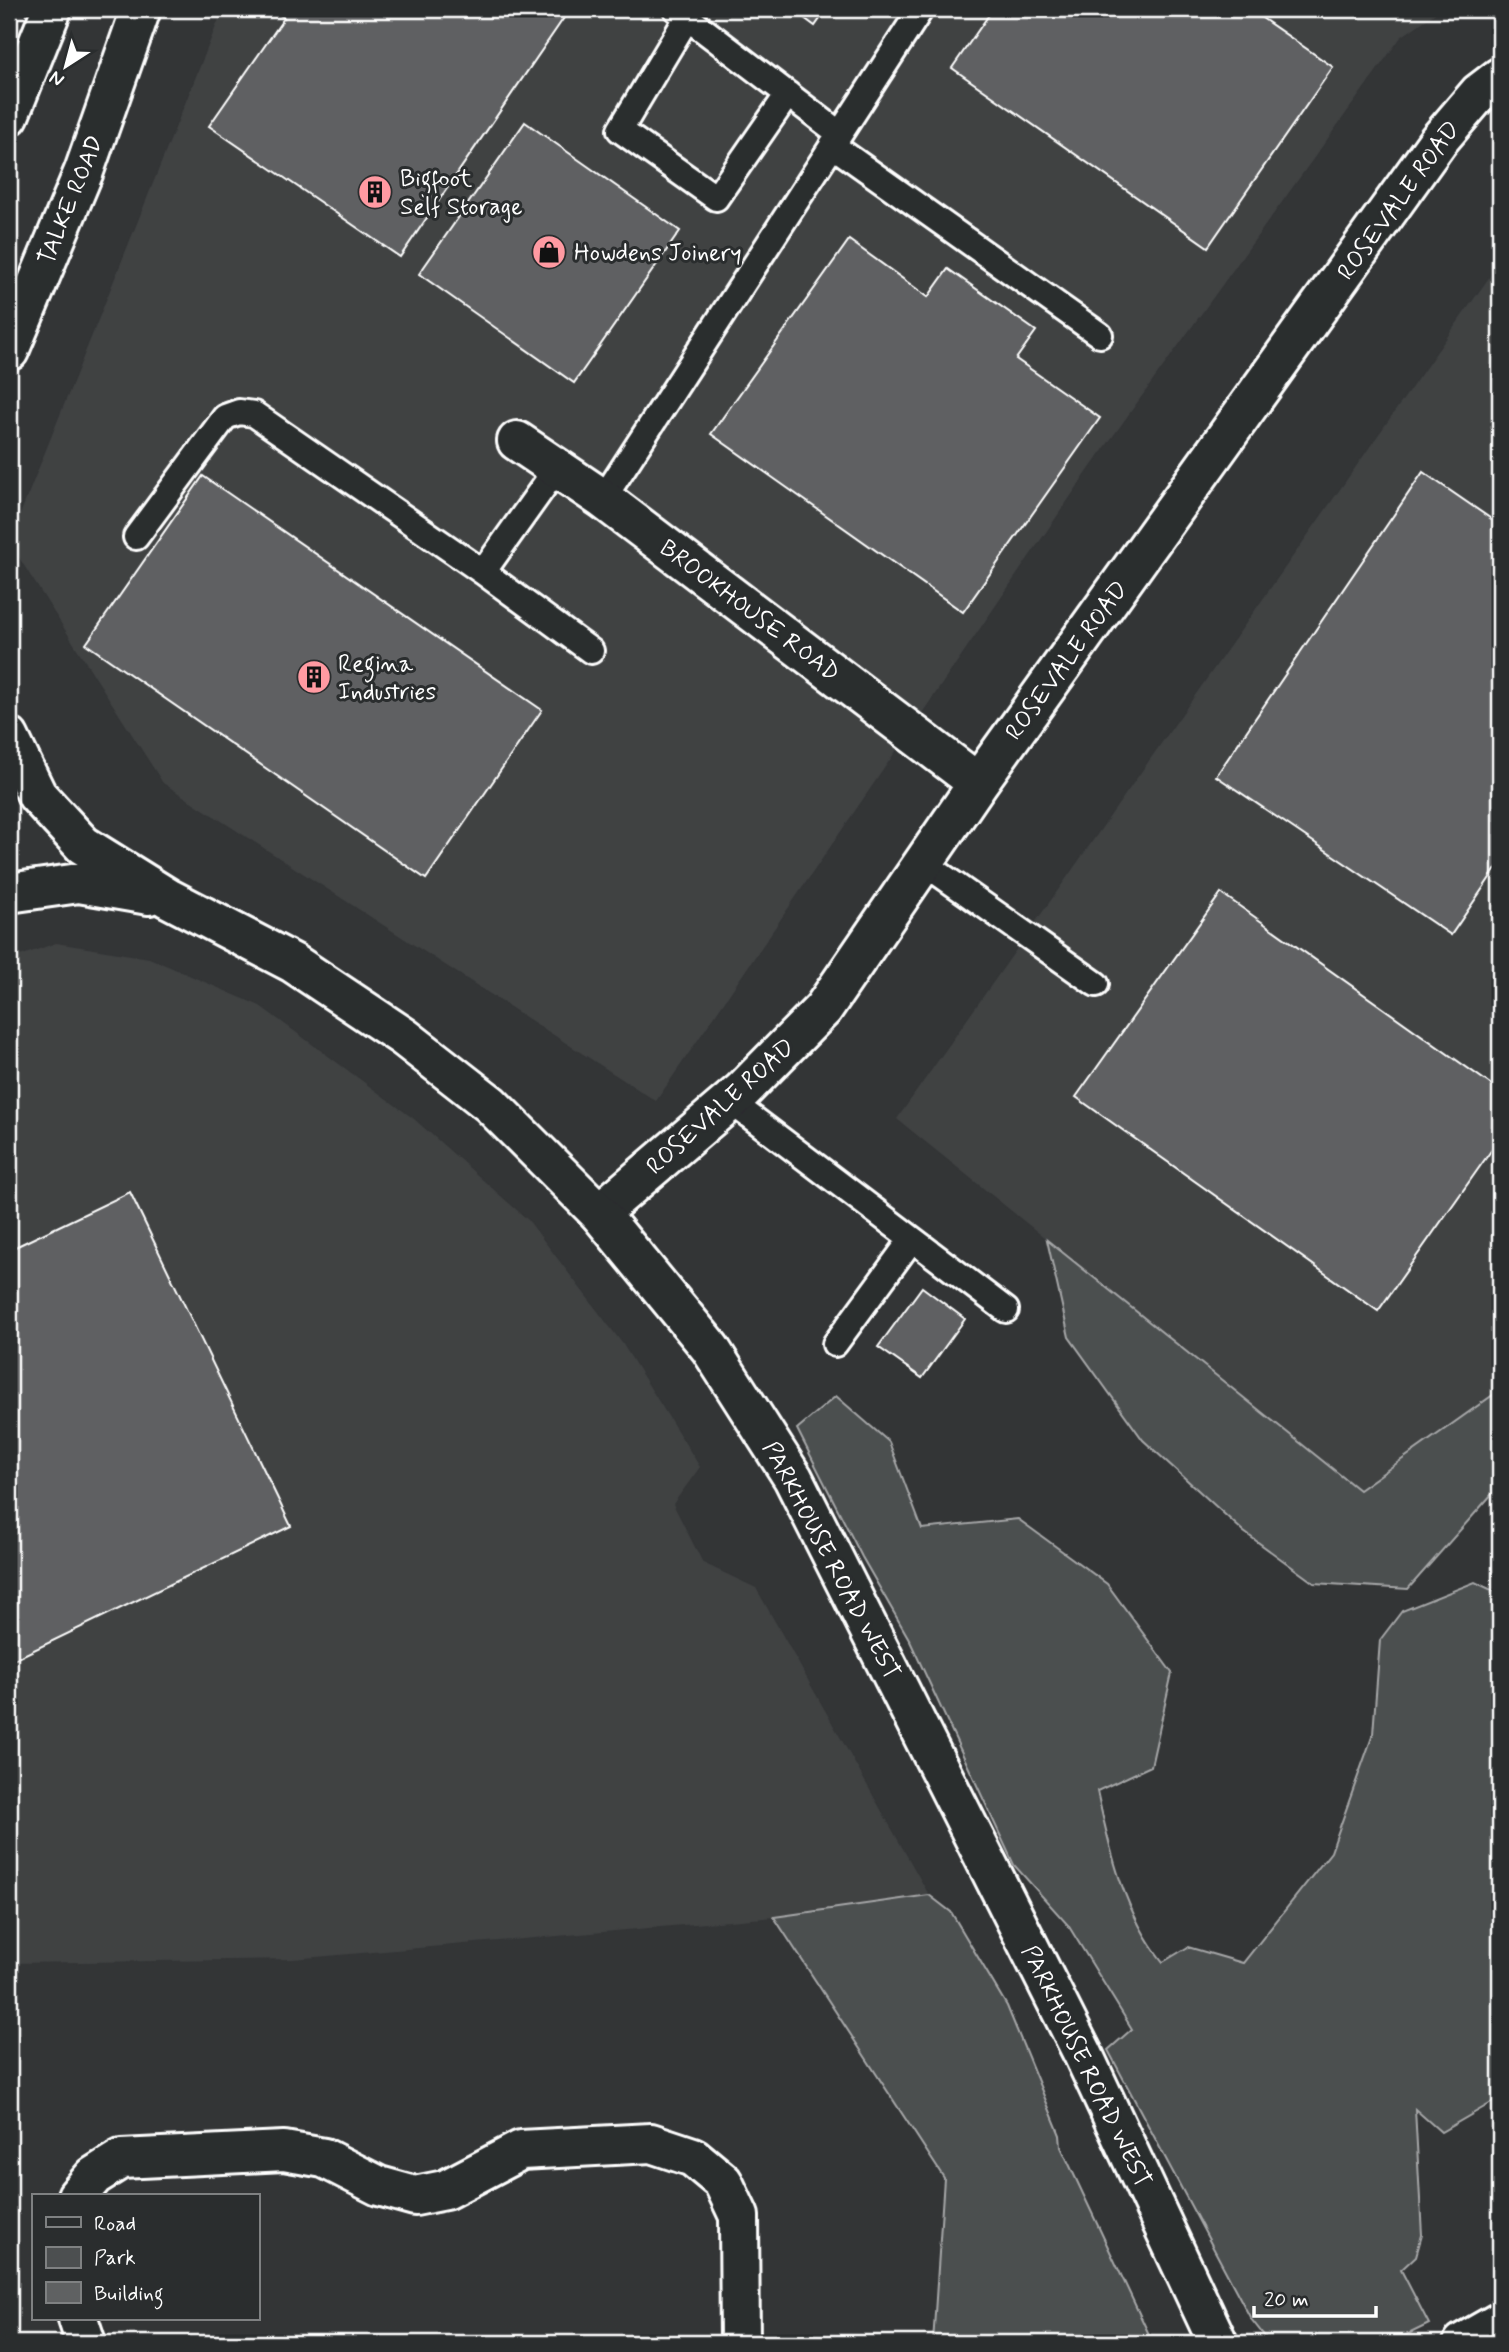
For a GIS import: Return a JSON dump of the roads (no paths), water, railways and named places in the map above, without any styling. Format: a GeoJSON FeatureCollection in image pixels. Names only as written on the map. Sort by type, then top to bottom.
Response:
{"type":"FeatureCollection","features":[{"type":"Feature","properties":{"kind":"main road"},"geometry":{"type":"LineString","coordinates":[[9,116],[52,9]]}},
{"type":"Feature","properties":{"kind":"main road","name":"TALKE ROAD"},"geometry":{"type":"LineString","coordinates":[[9,351],[84,171],[141,9]]}},
{"type":"Feature","properties":{"kind":"main road","name":"ROSEVALE ROAD"},"geometry":{"type":"LineString","coordinates":[[599,1213],[730,1101],[823,1009],[978,783],[1438,141],[1479,93],[1500,77]]}},
{"type":"Feature","properties":{"kind":"main road","name":"BROOKHOUSE ROAD"},"geometry":{"type":"LineString","coordinates":[[517,441],[603,499],[978,783]]}},
{"type":"Feature","properties":{"kind":"main road","name":"PARKHOUSE ROAD WEST"},"geometry":{"type":"LineString","coordinates":[[9,737],[37,795],[83,845],[168,898],[293,963],[404,1037],[490,1104],[599,1213],[710,1348],[793,1478],[1065,2018],[1218,2343]]}},
{"type":"Feature","properties":{"kind":"main road","name":"PARKHOUSE ROAD WEST"},"geometry":{"type":"LineString","coordinates":[[9,892],[79,883],[168,898]]}},
{"type":"Feature","properties":{"kind":"main road"},"geometry":{"type":"LineString","coordinates":[[78,2194],[94,2176],[121,2159],[284,2151],[324,2158],[379,2186],[415,2196],[445,2190],[521,2150],[652,2143],[693,2157],[723,2182],[739,2216],[740,2343]]}},
{"type":"Feature","properties":{"kind":"main road"},"geometry":{"type":"LineString","coordinates":[[78,2320],[86,2343]]}},
{"type":"Feature","properties":{"kind":"main road"},"geometry":{"type":"LineString","coordinates":[[1463,2343],[1500,2322]]}},
{"type":"Feature","properties":{"kind":"lane"},"geometry":{"type":"LineString","coordinates":[[603,499],[921,9]]}},
{"type":"Feature","properties":{"kind":"lane"},"geometry":{"type":"LineString","coordinates":[[788,94],[716,198],[621,130],[681,13],[788,94],[836,139],[1100,335]]}},
{"type":"Feature","properties":{"kind":"lane"},"geometry":{"type":"LineString","coordinates":[[136,537],[225,417],[239,412],[254,414],[483,572],[591,651]]}},
{"type":"Feature","properties":{"kind":"lane"},"geometry":{"type":"LineString","coordinates":[[483,572],[557,468]]}},
{"type":"Feature","properties":{"kind":"lane"},"geometry":{"type":"LineString","coordinates":[[924,863],[1096,984]]}},
{"type":"Feature","properties":{"kind":"lane"},"geometry":{"type":"LineString","coordinates":[[730,1101],[1006,1310]]}},
{"type":"Feature","properties":{"kind":"lane"},"geometry":{"type":"LineString","coordinates":[[835,1344],[912,1239]]}},
{"type":"Feature","properties":{"kind":"place","name":"Bigfoot Self Storage"},"geometry":{"type":"Point","coordinates":[375,192]}},
{"type":"Feature","properties":{"kind":"place","name":"Howdens Joinery"},"geometry":{"type":"Point","coordinates":[549,252]}},
{"type":"Feature","properties":{"kind":"place","name":"Regina Industries"},"geometry":{"type":"Point","coordinates":[314,677]}}]}
